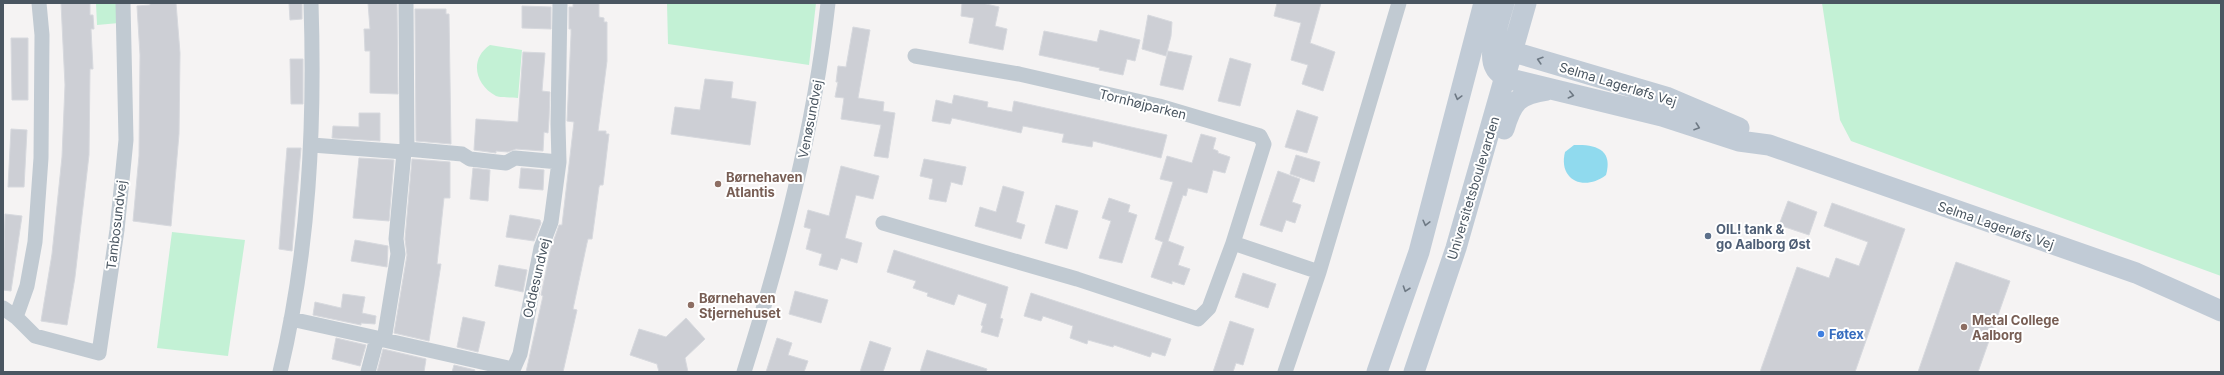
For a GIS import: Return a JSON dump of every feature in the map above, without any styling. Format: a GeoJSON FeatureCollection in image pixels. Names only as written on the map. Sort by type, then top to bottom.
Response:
{"type":"FeatureCollection","features":[{"type":"Feature","properties":{"kind":"main road"},"geometry":{"type":"LineString","coordinates":[[1377,372],[1419,252],[1484,3]]}},
{"type":"Feature","properties":{"kind":"main road"},"geometry":{"type":"LineString","coordinates":[[1504,3],[1494,46],[1493,62],[1495,68],[1506,78]]}},
{"type":"Feature","properties":{"kind":"main road","name":"Universitetsboulevarden"},"geometry":{"type":"LineString","coordinates":[[1414,372],[1456,248],[1514,52],[1526,3]]}},
{"type":"Feature","properties":{"kind":"main road"},"geometry":{"type":"LineString","coordinates":[[1467,64],[1473,55],[1481,50],[1494,46]]}},
{"type":"Feature","properties":{"kind":"main road","name":"Selma Lagerløfs Vej"},"geometry":{"type":"LineString","coordinates":[[1494,46],[1666,97],[1746,130],[1769,145]]}},
{"type":"Feature","properties":{"kind":"main road","name":"Selma Lagerløfs Vej"},"geometry":{"type":"LineString","coordinates":[[1506,78],[1549,90],[1662,116],[1739,141],[1769,145],[2131,271],[2221,311]]}},
{"type":"Feature","properties":{"kind":"main road"},"geometry":{"type":"LineString","coordinates":[[1428,372],[1478,219],[1509,112],[1520,97],[1527,94],[1549,90]]}},
{"type":"Feature","properties":{"kind":"street"},"geometry":{"type":"LineString","coordinates":[[16,317],[28,286],[35,242],[42,158],[42,35],[39,3]]}},
{"type":"Feature","properties":{"kind":"street","name":"Tambosundvej"},"geometry":{"type":"LineString","coordinates":[[3,308],[16,317],[35,336],[99,353],[117,230],[126,140],[123,3]]}},
{"type":"Feature","properties":{"kind":"street"},"geometry":{"type":"LineString","coordinates":[[280,372],[291,319],[302,251],[312,145],[311,3]]}},
{"type":"Feature","properties":{"kind":"street"},"geometry":{"type":"LineString","coordinates":[[368,372],[380,339],[398,254],[396,239],[405,151],[406,3]]}},
{"type":"Feature","properties":{"kind":"street","name":"Oddesundvej"},"geometry":{"type":"LineString","coordinates":[[291,319],[512,370],[520,354],[541,248],[551,222],[559,162],[558,124],[560,3]]}},
{"type":"Feature","properties":{"kind":"street","name":"Venøsundvej"},"geometry":{"type":"LineString","coordinates":[[744,372],[789,222],[821,63],[828,3]]}},
{"type":"Feature","properties":{"kind":"street"},"geometry":{"type":"LineString","coordinates":[[1285,372],[1320,272],[1399,3]]}},
{"type":"Feature","properties":{"kind":"street","name":"Tornhøjparken"},"geometry":{"type":"LineString","coordinates":[[883,224],[1077,279],[1198,319],[1209,308],[1264,144],[1260,136],[1159,106],[1019,74],[915,56]]}},
{"type":"Feature","properties":{"kind":"street"},"geometry":{"type":"LineString","coordinates":[[312,145],[462,154],[470,159],[506,163],[515,158],[559,162]]}},
{"type":"Feature","properties":{"kind":"street"},"geometry":{"type":"LineString","coordinates":[[1232,242],[1320,272]]}},
{"type":"Feature","properties":{"kind":"green space"},"geometry":{"type":"Polygon","coordinates":[[[96,3],[118,3],[119,23],[97,25],[96,3]]]}},
{"type":"Feature","properties":{"kind":"green space"},"geometry":{"type":"Polygon","coordinates":[[[667,3],[816,3],[809,65],[668,44],[667,3]]]}},
{"type":"Feature","properties":{"kind":"green space"},"geometry":{"type":"Polygon","coordinates":[[[1822,3],[2221,3],[2221,276],[1851,141],[1840,120],[1822,3]]]}},
{"type":"Feature","properties":{"kind":"green space"},"geometry":{"type":"Polygon","coordinates":[[[490,45],[522,50],[518,98],[496,96],[483,85],[479,79],[477,64],[479,57],[490,45]]]}},
{"type":"Feature","properties":{"kind":"green space"},"geometry":{"type":"Polygon","coordinates":[[[172,232],[245,240],[228,356],[157,348],[172,232]]]}},
{"type":"Feature","properties":{"kind":"water"},"geometry":{"type":"Polygon","coordinates":[[[1574,145],[1596,147],[1601,150],[1605,154],[1607,160],[1608,166],[1606,175],[1589,183],[1582,183],[1569,176],[1565,170],[1565,152],[1574,145]]]}},
{"type":"Feature","properties":{"kind":"building"},"geometry":{"type":"Polygon","coordinates":[[[61,3],[90,3],[90,15],[93,15],[94,29],[91,29],[93,69],[90,69],[89,155],[75,277],[67,325],[41,321],[52,254],[62,157],[65,85],[61,3]]]}},
{"type":"Feature","properties":{"kind":"building"},"geometry":{"type":"Polygon","coordinates":[[[150,3],[176,3],[180,53],[179,134],[171,226],[133,221],[139,156],[140,55],[137,6],[150,5],[150,3]]]}},
{"type":"Feature","properties":{"kind":"building"},"geometry":{"type":"Polygon","coordinates":[[[289,3],[302,3],[302,19],[290,20],[289,3]]]}},
{"type":"Feature","properties":{"kind":"building"},"geometry":{"type":"Polygon","coordinates":[[[368,3],[397,3],[398,94],[370,93],[370,51],[365,51],[364,29],[370,29],[368,3]]]}},
{"type":"Feature","properties":{"kind":"building"},"geometry":{"type":"Polygon","coordinates":[[[573,3],[599,3],[599,17],[604,18],[604,22],[607,22],[607,61],[598,131],[606,131],[606,134],[609,134],[603,185],[600,185],[599,187],[592,239],[588,239],[587,243],[573,309],[577,310],[563,372],[526,372],[543,296],[541,295],[550,251],[559,225],[562,225],[574,122],[567,121],[571,35],[571,29],[569,29],[569,7],[573,7],[573,3]]]}},
{"type":"Feature","properties":{"kind":"building"},"geometry":{"type":"Polygon","coordinates":[[[962,3],[982,3],[999,7],[995,26],[1007,29],[1003,50],[969,43],[974,18],[961,16],[962,3]]]}},
{"type":"Feature","properties":{"kind":"building"},"geometry":{"type":"Polygon","coordinates":[[[1277,3],[1321,3],[1310,43],[1335,52],[1323,91],[1302,84],[1308,65],[1291,60],[1301,23],[1274,16],[1277,3]]]}},
{"type":"Feature","properties":{"kind":"building"},"geometry":{"type":"Polygon","coordinates":[[[522,6],[551,7],[551,29],[522,28],[522,6]]]}},
{"type":"Feature","properties":{"kind":"building"},"geometry":{"type":"Polygon","coordinates":[[[415,9],[446,9],[446,14],[449,14],[451,144],[416,141],[415,9]]]}},
{"type":"Feature","properties":{"kind":"building"},"geometry":{"type":"Polygon","coordinates":[[[1148,15],[1172,22],[1171,36],[1166,56],[1142,49],[1148,15]]]}},
{"type":"Feature","properties":{"kind":"building"},"geometry":{"type":"Polygon","coordinates":[[[853,27],[870,30],[858,98],[884,102],[883,111],[895,113],[888,158],[874,156],[881,125],[841,119],[844,98],[835,97],[838,82],[836,82],[838,66],[846,67],[853,27]]]}},
{"type":"Feature","properties":{"kind":"building"},"geometry":{"type":"Polygon","coordinates":[[[1100,30],[1140,40],[1135,61],[1127,59],[1123,75],[1099,70],[1100,68],[1039,55],[1044,31],[1097,42],[1100,30]]]}},
{"type":"Feature","properties":{"kind":"building"},"geometry":{"type":"Polygon","coordinates":[[[11,38],[28,38],[28,100],[12,100],[11,38]]]}},
{"type":"Feature","properties":{"kind":"building"},"geometry":{"type":"Polygon","coordinates":[[[1168,51],[1192,56],[1183,90],[1160,85],[1168,51]]]}},
{"type":"Feature","properties":{"kind":"building"},"geometry":{"type":"Polygon","coordinates":[[[523,52],[545,53],[542,91],[550,92],[548,133],[544,132],[543,151],[516,149],[508,152],[496,151],[496,153],[474,150],[476,119],[518,122],[523,52]]]}},
{"type":"Feature","properties":{"kind":"building"},"geometry":{"type":"Polygon","coordinates":[[[1230,58],[1251,64],[1240,106],[1218,101],[1230,58]]]}},
{"type":"Feature","properties":{"kind":"building"},"geometry":{"type":"Polygon","coordinates":[[[290,59],[303,59],[303,104],[291,104],[290,59]]]}},
{"type":"Feature","properties":{"kind":"building"},"geometry":{"type":"Polygon","coordinates":[[[705,79],[733,82],[731,98],[756,102],[750,145],[671,134],[675,107],[700,110],[705,79]]]}},
{"type":"Feature","properties":{"kind":"building"},"geometry":{"type":"Polygon","coordinates":[[[954,95],[988,102],[987,107],[1012,112],[1014,101],[1167,135],[1161,158],[1093,141],[1092,147],[1062,142],[1064,134],[1023,126],[1021,133],[952,118],[950,124],[932,121],[936,100],[952,104],[954,95]]]}},
{"type":"Feature","properties":{"kind":"building"},"geometry":{"type":"Polygon","coordinates":[[[1297,110],[1318,117],[1307,153],[1285,147],[1297,110]]]}},
{"type":"Feature","properties":{"kind":"building"},"geometry":{"type":"Polygon","coordinates":[[[359,113],[380,113],[380,141],[332,138],[333,126],[359,127],[359,113]]]}},
{"type":"Feature","properties":{"kind":"building"},"geometry":{"type":"Polygon","coordinates":[[[11,129],[27,130],[24,187],[8,187],[11,129]]]}},
{"type":"Feature","properties":{"kind":"building"},"geometry":{"type":"Polygon","coordinates":[[[1201,134],[1216,138],[1213,149],[1218,151],[1218,153],[1230,157],[1225,173],[1213,170],[1207,193],[1188,188],[1186,196],[1183,195],[1168,241],[1184,247],[1178,265],[1190,269],[1184,285],[1172,281],[1172,284],[1151,277],[1163,242],[1155,239],[1173,182],[1160,179],[1167,156],[1192,163],[1201,134]]]}},
{"type":"Feature","properties":{"kind":"building"},"geometry":{"type":"Polygon","coordinates":[[[287,148],[301,148],[292,251],[279,249],[287,148]]]}},
{"type":"Feature","properties":{"kind":"building"},"geometry":{"type":"Polygon","coordinates":[[[1296,155],[1320,162],[1314,182],[1290,174],[1296,155]]]}},
{"type":"Feature","properties":{"kind":"building"},"geometry":{"type":"Polygon","coordinates":[[[359,158],[394,160],[389,221],[353,218],[359,158]]]}},
{"type":"Feature","properties":{"kind":"building"},"geometry":{"type":"Polygon","coordinates":[[[412,159],[450,162],[450,198],[444,198],[437,264],[441,264],[429,341],[394,333],[407,255],[405,239],[412,159]]]}},
{"type":"Feature","properties":{"kind":"building"},"geometry":{"type":"Polygon","coordinates":[[[924,159],[966,167],[962,185],[951,182],[946,202],[929,199],[933,179],[920,176],[924,159]]]}},
{"type":"Feature","properties":{"kind":"building"},"geometry":{"type":"Polygon","coordinates":[[[841,166],[879,176],[873,199],[856,195],[845,238],[862,243],[857,263],[841,258],[837,270],[819,265],[822,254],[806,249],[811,229],[804,227],[808,210],[829,216],[841,166]]]}},
{"type":"Feature","properties":{"kind":"building"},"geometry":{"type":"Polygon","coordinates":[[[473,168],[490,170],[488,201],[470,199],[473,168]]]}},
{"type":"Feature","properties":{"kind":"building"},"geometry":{"type":"Polygon","coordinates":[[[521,168],[544,170],[543,190],[519,188],[521,168]]]}},
{"type":"Feature","properties":{"kind":"building"},"geometry":{"type":"Polygon","coordinates":[[[1278,171],[1300,179],[1292,202],[1301,205],[1295,223],[1286,220],[1282,232],[1260,225],[1278,171]]]}},
{"type":"Feature","properties":{"kind":"building"},"geometry":{"type":"Polygon","coordinates":[[[1003,186],[1024,192],[1016,222],[1025,225],[1021,239],[975,226],[980,207],[996,212],[1003,186]]]}},
{"type":"Feature","properties":{"kind":"building"},"geometry":{"type":"Polygon","coordinates":[[[1109,198],[1130,205],[1128,212],[1137,215],[1122,263],[1099,258],[1111,221],[1102,218],[1109,198]]]}},
{"type":"Feature","properties":{"kind":"building"},"geometry":{"type":"Polygon","coordinates":[[[1788,201],[1817,212],[1809,235],[1779,225],[1788,201]]]}},
{"type":"Feature","properties":{"kind":"building","name":"Føtex"},"geometry":{"type":"Polygon","coordinates":[[[1832,203],[1905,229],[1855,372],[1760,372],[1797,267],[1829,278],[1836,258],[1859,266],[1868,242],[1824,226],[1832,203]]]}},
{"type":"Feature","properties":{"kind":"building"},"geometry":{"type":"Polygon","coordinates":[[[1056,205],[1078,211],[1067,249],[1045,243],[1056,205]]]}},
{"type":"Feature","properties":{"kind":"building"},"geometry":{"type":"Polygon","coordinates":[[[5,214],[22,216],[11,291],[3,290],[5,214]]]}},
{"type":"Feature","properties":{"kind":"building"},"geometry":{"type":"Polygon","coordinates":[[[510,215],[540,220],[541,223],[534,241],[506,237],[510,215]]]}},
{"type":"Feature","properties":{"kind":"building"},"geometry":{"type":"Polygon","coordinates":[[[355,240],[388,246],[387,267],[351,261],[355,240]]]}},
{"type":"Feature","properties":{"kind":"building"},"geometry":{"type":"Polygon","coordinates":[[[894,250],[1008,287],[1000,318],[1003,319],[998,337],[981,332],[983,326],[981,325],[987,304],[958,294],[954,305],[927,296],[928,293],[913,288],[916,281],[887,272],[894,250]]]}},
{"type":"Feature","properties":{"kind":"building","name":"Metal College Aalborg"},"geometry":{"type":"Polygon","coordinates":[[[1956,262],[2010,281],[1978,372],[1918,372],[1956,262]]]}},
{"type":"Feature","properties":{"kind":"building"},"geometry":{"type":"Polygon","coordinates":[[[499,265],[527,270],[523,292],[495,286],[499,265]]]}},
{"type":"Feature","properties":{"kind":"building"},"geometry":{"type":"Polygon","coordinates":[[[1243,273],[1276,284],[1268,308],[1235,297],[1243,273]]]}},
{"type":"Feature","properties":{"kind":"building"},"geometry":{"type":"Polygon","coordinates":[[[795,291],[828,300],[821,323],[789,314],[795,291]]]}},
{"type":"Feature","properties":{"kind":"building"},"geometry":{"type":"Polygon","coordinates":[[[1031,293],[1171,339],[1165,356],[1152,352],[1150,357],[1114,345],[1113,347],[1088,340],[1087,344],[1070,338],[1073,326],[1043,316],[1041,321],[1024,316],[1031,293]]]}},
{"type":"Feature","properties":{"kind":"building"},"geometry":{"type":"Polygon","coordinates":[[[343,294],[365,297],[362,313],[376,316],[375,324],[361,323],[361,325],[313,315],[315,302],[341,308],[343,294]]]}},
{"type":"Feature","properties":{"kind":"building"},"geometry":{"type":"Polygon","coordinates":[[[463,317],[485,322],[478,352],[457,347],[463,317]]]}},
{"type":"Feature","properties":{"kind":"building"},"geometry":{"type":"Polygon","coordinates":[[[686,318],[705,339],[685,358],[688,372],[659,372],[657,364],[630,355],[639,329],[666,337],[686,318]]]}},
{"type":"Feature","properties":{"kind":"building"},"geometry":{"type":"Polygon","coordinates":[[[1230,321],[1254,329],[1243,365],[1236,363],[1233,372],[1213,372],[1230,321]]]}},
{"type":"Feature","properties":{"kind":"building"},"geometry":{"type":"Polygon","coordinates":[[[336,338],[366,345],[360,366],[332,359],[336,338]]]}},
{"type":"Feature","properties":{"kind":"building"},"geometry":{"type":"Polygon","coordinates":[[[777,338],[792,343],[788,355],[808,361],[804,372],[766,372],[777,338]]]}},
{"type":"Feature","properties":{"kind":"building"},"geometry":{"type":"Polygon","coordinates":[[[870,341],[891,348],[883,372],[860,372],[870,341]]]}},
{"type":"Feature","properties":{"kind":"building"},"geometry":{"type":"Polygon","coordinates":[[[383,349],[426,359],[424,372],[377,372],[383,349]]]}},
{"type":"Feature","properties":{"kind":"building"},"geometry":{"type":"Polygon","coordinates":[[[927,350],[987,369],[986,372],[920,372],[927,350]]]}},
{"type":"Feature","properties":{"kind":"building"},"geometry":{"type":"Polygon","coordinates":[[[454,365],[475,370],[474,372],[452,372],[454,365]]]}},
{"type":"Feature","properties":{"kind":"place","name":"Børnehaven Atlantis"},"geometry":{"type":"Point","coordinates":[718,184]}},
{"type":"Feature","properties":{"kind":"place","name":"OIL! tank & go Aalborg Øst"},"geometry":{"type":"Point","coordinates":[1708,236]}},
{"type":"Feature","properties":{"kind":"place","name":"Børnehaven Stjernehuset"},"geometry":{"type":"Point","coordinates":[691,305]}},
{"type":"Feature","properties":{"kind":"place","name":"Metal College Aalborg"},"geometry":{"type":"Point","coordinates":[1964,327]}},
{"type":"Feature","properties":{"kind":"place","name":"Føtex"},"geometry":{"type":"Point","coordinates":[1821,334]}}]}
